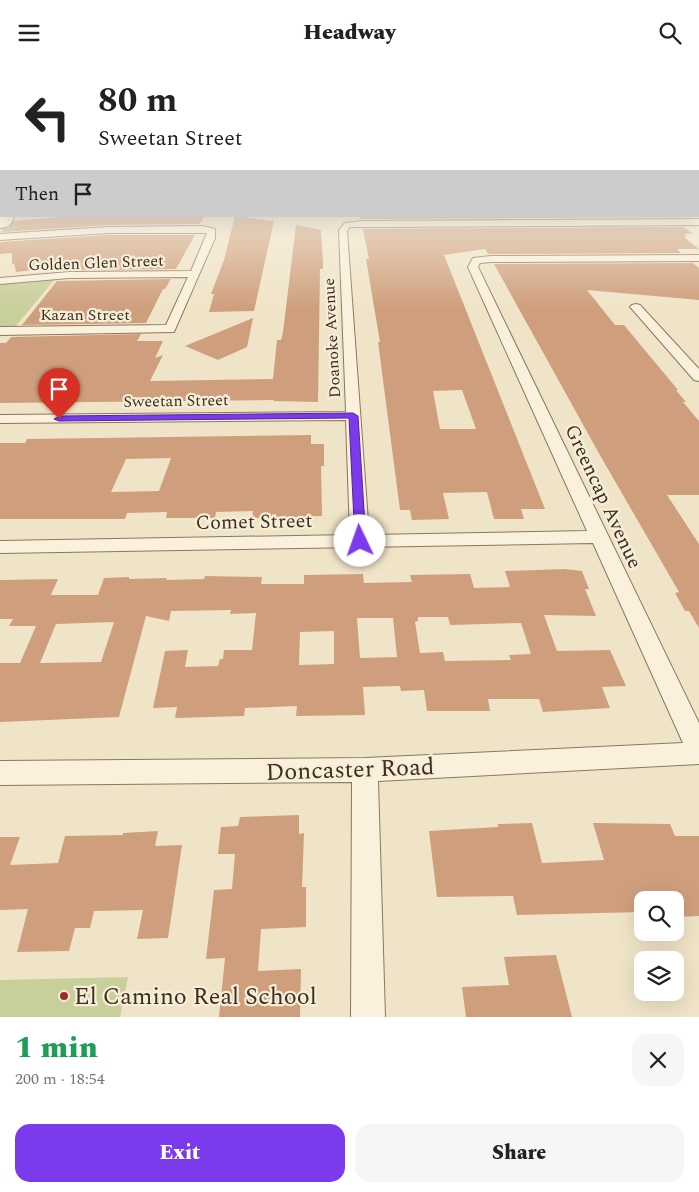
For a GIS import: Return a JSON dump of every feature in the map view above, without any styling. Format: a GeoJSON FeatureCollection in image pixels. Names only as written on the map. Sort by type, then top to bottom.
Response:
{"type":"FeatureCollection","features":[{"type":"Feature","properties":{"kind":"street","name":"Doanoke Avenue"},"geometry":{"type":"LineString","coordinates":[[360,541],[343,230],[348,225],[699,222]]}},
{"type":"Feature","properties":{"kind":"street"},"geometry":{"type":"LineString","coordinates":[[0,237],[100,230],[203,229],[212,231],[211,238],[193,274]]}},
{"type":"Feature","properties":{"kind":"street","name":"Greencap Avenue"},"geometry":{"type":"LineString","coordinates":[[699,258],[476,260],[473,267],[699,752]]}},
{"type":"Feature","properties":{"kind":"street","name":"Golden Glen Street"},"geometry":{"type":"LineString","coordinates":[[0,281],[69,275],[193,274]]}},
{"type":"Feature","properties":{"kind":"street","name":"Kazan Street"},"geometry":{"type":"LineString","coordinates":[[0,331],[170,329],[177,317],[193,274]]}},
{"type":"Feature","properties":{"kind":"street"},"geometry":{"type":"LineString","coordinates":[[636,307],[699,377]]}},
{"type":"Feature","properties":{"kind":"street","name":"Sweetan Street"},"geometry":{"type":"LineString","coordinates":[[0,419],[353,416]]}},
{"type":"Feature","properties":{"kind":"street","name":"Comet Street"},"geometry":{"type":"LineString","coordinates":[[0,547],[599,537]]}},
{"type":"Feature","properties":{"kind":"street","name":"Doncaster Road"},"geometry":{"type":"LineString","coordinates":[[0,773],[365,771],[699,752]]}},
{"type":"Feature","properties":{"kind":"street"},"geometry":{"type":"LineString","coordinates":[[365,771],[368,1017]]}},
{"type":"Feature","properties":{"kind":"green space"},"geometry":{"type":"Polygon","coordinates":[[[56,278],[14,328],[0,328],[0,284],[56,278]]]}},
{"type":"Feature","properties":{"kind":"green space","name":"El Camino Real School"},"geometry":{"type":"Polygon","coordinates":[[[128,977],[120,1017],[0,1017],[0,980],[128,977]]]}},
{"type":"Feature","properties":{"kind":"building"},"geometry":{"type":"Polygon","coordinates":[[[202,219],[200,224],[108,225],[1,232],[1,230],[9,228],[14,221],[202,219]]]}},
{"type":"Feature","properties":{"kind":"building"},"geometry":{"type":"Polygon","coordinates":[[[234,219],[274,221],[254,311],[209,312],[214,294],[211,294],[224,260],[234,219]]]}},
{"type":"Feature","properties":{"kind":"building"},"geometry":{"type":"Polygon","coordinates":[[[296,225],[321,230],[323,269],[320,269],[318,402],[274,400],[0,403],[0,343],[6,343],[11,337],[141,334],[137,341],[163,341],[155,358],[163,355],[150,381],[273,379],[277,340],[281,340],[283,332],[296,225]]]}},
{"type":"Feature","properties":{"kind":"building"},"geometry":{"type":"Polygon","coordinates":[[[683,227],[693,234],[684,234],[687,237],[684,237],[699,249],[677,249],[681,253],[488,254],[485,249],[444,255],[545,509],[521,509],[524,519],[494,519],[487,492],[443,493],[449,519],[412,520],[410,510],[400,510],[378,342],[380,342],[363,229],[683,227]],[[462,390],[433,391],[440,429],[476,429],[462,390]]]}},
{"type":"Feature","properties":{"kind":"building"},"geometry":{"type":"Polygon","coordinates":[[[108,235],[195,235],[176,269],[65,270],[68,266],[16,272],[14,263],[12,264],[12,253],[0,254],[0,242],[108,235]]]}},
{"type":"Feature","properties":{"kind":"building"},"geometry":{"type":"Polygon","coordinates":[[[693,263],[699,268],[699,300],[587,290],[615,325],[624,325],[678,390],[676,390],[686,402],[683,402],[699,421],[699,495],[667,495],[699,544],[699,628],[689,611],[685,611],[675,593],[679,592],[601,457],[494,264],[693,263]]]}},
{"type":"Feature","properties":{"kind":"building"},"geometry":{"type":"Polygon","coordinates":[[[171,279],[165,289],[163,289],[146,323],[22,325],[57,281],[171,279]]]}},
{"type":"Feature","properties":{"kind":"building"},"geometry":{"type":"Polygon","coordinates":[[[253,318],[247,347],[218,360],[185,346],[253,318]]]}},
{"type":"Feature","properties":{"kind":"building"},"geometry":{"type":"Polygon","coordinates":[[[311,435],[311,444],[324,444],[324,466],[321,466],[322,516],[252,518],[253,511],[216,512],[215,518],[166,518],[167,512],[127,513],[125,519],[0,519],[0,443],[25,443],[27,439],[311,435]],[[171,458],[126,459],[111,492],[159,491],[171,458]]]}},
{"type":"Feature","properties":{"kind":"building"},"geometry":{"type":"Polygon","coordinates":[[[565,569],[582,571],[589,589],[585,589],[596,616],[544,615],[557,651],[610,650],[626,686],[602,687],[610,708],[543,712],[539,699],[488,699],[490,711],[427,711],[424,690],[401,691],[400,686],[363,687],[365,715],[296,716],[297,706],[245,708],[244,716],[175,718],[177,707],[153,708],[165,651],[188,650],[185,667],[218,666],[220,659],[223,659],[224,650],[252,650],[256,613],[230,614],[231,610],[171,611],[169,621],[146,616],[119,717],[0,722],[0,663],[20,663],[36,626],[9,626],[13,619],[0,619],[0,580],[58,579],[51,595],[98,595],[104,578],[129,577],[129,579],[167,578],[166,580],[204,579],[205,576],[262,577],[261,584],[304,584],[304,575],[363,574],[364,583],[412,582],[410,575],[470,574],[474,588],[510,587],[505,571],[565,569]],[[418,617],[418,621],[415,622],[420,653],[443,652],[445,661],[511,660],[509,655],[531,654],[521,623],[450,625],[448,617],[418,617]],[[357,618],[360,658],[397,657],[393,618],[357,618]],[[114,622],[56,624],[40,663],[101,662],[114,622]],[[334,631],[300,632],[299,665],[334,664],[334,631]]]}},
{"type":"Feature","properties":{"kind":"building"},"geometry":{"type":"Polygon","coordinates":[[[299,815],[299,834],[304,833],[302,887],[306,887],[306,927],[261,929],[258,971],[301,969],[300,1017],[219,1017],[225,958],[206,959],[214,890],[232,889],[235,854],[218,854],[221,827],[238,826],[240,817],[299,815]]]}},
{"type":"Feature","properties":{"kind":"building"},"geometry":{"type":"Polygon","coordinates":[[[532,823],[542,863],[604,860],[593,823],[670,824],[675,836],[699,836],[699,916],[684,917],[684,891],[634,891],[634,912],[517,915],[513,896],[437,897],[429,831],[498,827],[498,824],[532,823]]]}},
{"type":"Feature","properties":{"kind":"building"},"geometry":{"type":"Polygon","coordinates":[[[158,831],[155,846],[182,845],[168,938],[137,939],[143,910],[94,911],[90,928],[75,928],[69,951],[17,952],[28,909],[0,910],[0,837],[20,837],[10,865],[58,863],[65,836],[123,835],[123,833],[158,831]]]}},
{"type":"Feature","properties":{"kind":"building"},"geometry":{"type":"Polygon","coordinates":[[[556,955],[572,1017],[466,1017],[462,987],[509,985],[504,957],[556,955]]]}},
{"type":"Feature","properties":{"kind":"place","name":"El Camino Real School"},"geometry":{"type":"Point","coordinates":[64,996]}},
{"type":"Feature","properties":{"kind":"route"},"geometry":{"type":"LineString","coordinates":[[59,419],[353,416],[360,541]]}}]}
